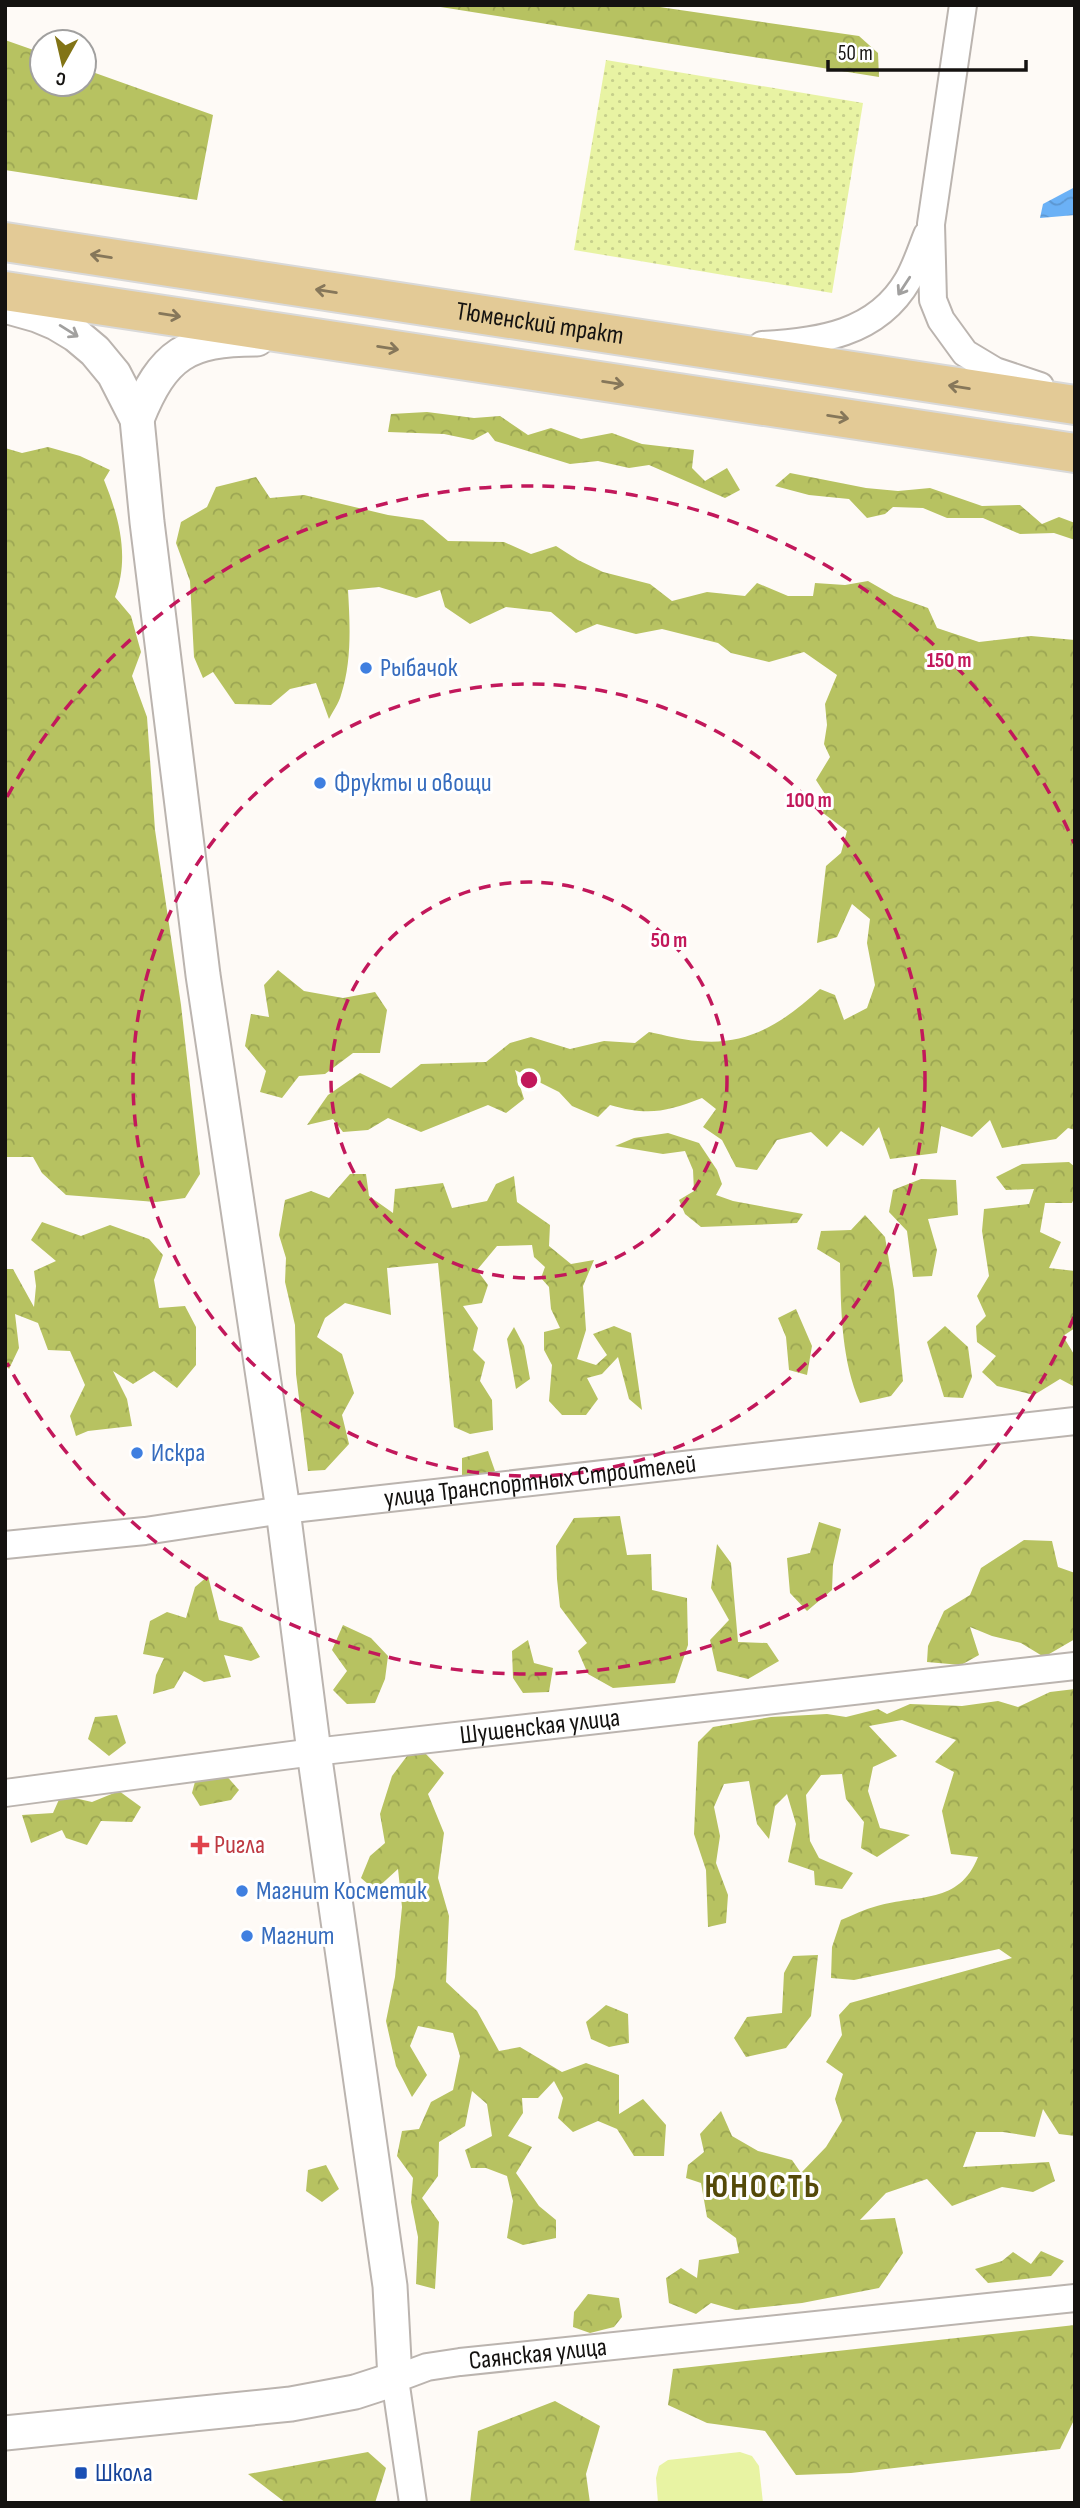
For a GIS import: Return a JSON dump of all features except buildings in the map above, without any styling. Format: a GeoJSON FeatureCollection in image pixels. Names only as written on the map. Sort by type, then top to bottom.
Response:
{"type":"FeatureCollection","features":[{"type":"Feature","properties":{"kind":"main road","name":"Тюменский тракт"},"geometry":{"type":"LineString","coordinates":[[5,242],[1075,405]]}},
{"type":"Feature","properties":{"kind":"main road","name":"Тюменский тракт"},"geometry":{"type":"LineString","coordinates":[[5,290],[1075,453]]}},
{"type":"Feature","properties":{"kind":"street"},"geometry":{"type":"LineString","coordinates":[[963,5],[931,224],[933,300],[941,320],[965,353],[995,371],[1075,398]]}},
{"type":"Feature","properties":{"kind":"street"},"geometry":{"type":"LineString","coordinates":[[708,349],[804,342],[840,335],[862,325],[881,312],[909,279],[931,224]]}},
{"type":"Feature","properties":{"kind":"street"},"geometry":{"type":"LineString","coordinates":[[5,306],[56,323],[95,351],[114,374],[137,419],[147,522],[203,975],[283,1510],[314,1752],[390,2286],[395,2379],[413,2503]]}},
{"type":"Feature","properties":{"kind":"street"},"geometry":{"type":"LineString","coordinates":[[137,419],[149,389],[161,371],[196,346],[237,339],[320,338]]}},
{"type":"Feature","properties":{"kind":"street","name":"улица Транспортных Строителей"},"geometry":{"type":"LineString","coordinates":[[5,1545],[145,1531],[283,1510],[1075,1421]]}},
{"type":"Feature","properties":{"kind":"street","name":"Шушенская улица"},"geometry":{"type":"LineString","coordinates":[[5,1793],[314,1752],[1075,1666]]}},
{"type":"Feature","properties":{"kind":"street","name":"Саянская улица"},"geometry":{"type":"LineString","coordinates":[[5,2433],[291,2404],[355,2392],[427,2367],[460,2362],[1075,2298]]}},
{"type":"Feature","properties":{"kind":"green space"},"geometry":{"type":"Polygon","coordinates":[[[428,5],[646,5],[859,36],[878,53],[879,77],[428,5]]]}},
{"type":"Feature","properties":{"kind":"green space"},"geometry":{"type":"Polygon","coordinates":[[[5,40],[28,48],[28,98],[98,98],[98,74],[213,115],[197,200],[5,170],[5,40]]]}},
{"type":"Feature","properties":{"kind":"green space"},"geometry":{"type":"Polygon","coordinates":[[[606,60],[863,103],[832,293],[574,250],[606,60]]]}},
{"type":"Feature","properties":{"kind":"green space"},"geometry":{"type":"Polygon","coordinates":[[[427,412],[474,418],[500,416],[528,435],[551,428],[581,439],[612,433],[642,444],[694,450],[692,468],[705,481],[727,468],[740,490],[725,498],[649,465],[629,468],[598,461],[570,464],[495,441],[488,432],[473,440],[444,434],[388,432],[391,414],[427,412]]]}},
{"type":"Feature","properties":{"kind":"green space"},"geometry":{"type":"Polygon","coordinates":[[[48,447],[80,456],[110,470],[104,480],[118,523],[122,552],[122,567],[115,597],[131,616],[141,652],[132,676],[147,717],[155,830],[181,1005],[200,1174],[185,1198],[156,1202],[66,1195],[42,1173],[33,1157],[5,1157],[5,448],[22,453],[48,447]]]}},
{"type":"Feature","properties":{"kind":"green space"},"geometry":{"type":"Polygon","coordinates":[[[790,473],[866,488],[898,491],[930,488],[982,506],[1020,505],[1042,524],[1059,517],[1075,523],[1075,540],[1054,533],[1020,534],[983,518],[947,518],[923,508],[893,507],[885,514],[867,518],[849,499],[809,495],[775,486],[790,473]]]}},
{"type":"Feature","properties":{"kind":"green space"},"geometry":{"type":"Polygon","coordinates":[[[256,477],[270,498],[304,495],[388,515],[423,520],[448,541],[504,542],[531,554],[556,546],[603,572],[650,584],[672,601],[707,592],[745,596],[757,583],[788,596],[813,596],[815,583],[845,585],[868,581],[894,596],[928,608],[937,628],[979,642],[1031,636],[1075,640],[1075,1130],[1068,1128],[1056,1139],[1002,1148],[990,1120],[972,1137],[941,1126],[937,1153],[890,1159],[879,1127],[863,1146],[841,1131],[827,1147],[811,1132],[777,1140],[757,1170],[736,1167],[722,1140],[703,1127],[716,1109],[702,1098],[657,1111],[635,1111],[610,1105],[598,1117],[572,1106],[559,1092],[515,1070],[524,1099],[506,1113],[488,1105],[421,1132],[388,1118],[368,1130],[343,1132],[333,1119],[307,1125],[328,1095],[360,1073],[391,1088],[421,1064],[486,1062],[510,1043],[531,1037],[570,1049],[604,1041],[635,1043],[649,1032],[692,1040],[734,1040],[779,1021],[820,989],[835,995],[844,1020],[867,1008],[875,985],[867,943],[870,919],[852,904],[837,937],[817,943],[826,866],[841,853],[847,831],[823,813],[825,794],[816,780],[830,757],[824,744],[827,725],[825,704],[837,675],[804,652],[769,662],[731,653],[718,643],[662,629],[636,634],[597,624],[576,633],[551,612],[506,607],[470,624],[445,607],[440,590],[416,598],[379,587],[348,590],[349,656],[340,698],[329,719],[316,683],[290,689],[271,705],[235,704],[213,672],[203,678],[194,657],[190,581],[176,543],[181,522],[207,507],[216,487],[256,477]]]}},
{"type":"Feature","properties":{"kind":"green space"},"geometry":{"type":"Polygon","coordinates":[[[278,970],[304,991],[343,998],[375,992],[387,1010],[380,1053],[353,1053],[325,1074],[299,1076],[282,1098],[260,1092],[266,1071],[245,1046],[251,1014],[269,1017],[264,985],[278,970]]]}},
{"type":"Feature","properties":{"kind":"green space"},"geometry":{"type":"Polygon","coordinates":[[[668,1133],[699,1143],[717,1170],[722,1184],[716,1195],[733,1201],[803,1214],[797,1223],[701,1227],[685,1214],[679,1200],[694,1191],[693,1170],[685,1151],[663,1154],[615,1146],[634,1138],[668,1133]]]}},
{"type":"Feature","properties":{"kind":"green space"},"geometry":{"type":"Polygon","coordinates":[[[1069,1162],[1075,1167],[1075,1196],[1072,1203],[1045,1203],[1040,1232],[1061,1242],[1049,1268],[1075,1271],[1075,1328],[1063,1336],[1075,1356],[1075,1387],[1060,1379],[1034,1395],[997,1386],[982,1372],[996,1356],[977,1342],[976,1326],[986,1316],[977,1296],[989,1276],[982,1231],[984,1209],[1029,1204],[1034,1189],[1006,1190],[996,1177],[1022,1164],[1069,1162]]]}},
{"type":"Feature","properties":{"kind":"green space"},"geometry":{"type":"Polygon","coordinates":[[[350,1174],[366,1174],[369,1196],[393,1213],[395,1189],[443,1183],[452,1208],[487,1201],[496,1184],[514,1176],[517,1202],[550,1225],[549,1246],[571,1264],[594,1260],[583,1286],[586,1330],[577,1359],[596,1365],[607,1355],[593,1334],[614,1326],[631,1333],[642,1410],[629,1399],[618,1357],[602,1374],[587,1378],[598,1399],[586,1415],[562,1415],[549,1401],[552,1365],[544,1350],[544,1332],[560,1328],[551,1309],[549,1287],[541,1278],[545,1267],[534,1257],[532,1245],[497,1246],[477,1270],[488,1285],[482,1303],[463,1306],[478,1328],[473,1350],[485,1362],[480,1381],[492,1400],[493,1430],[470,1434],[454,1427],[438,1263],[387,1268],[391,1315],[345,1303],[325,1318],[317,1337],[342,1354],[354,1393],[342,1415],[349,1444],[325,1470],[308,1471],[296,1374],[295,1325],[285,1282],[286,1258],[279,1235],[285,1200],[311,1191],[329,1198],[350,1174]]]}},
{"type":"Feature","properties":{"kind":"green space"},"geometry":{"type":"Polygon","coordinates":[[[921,1179],[956,1180],[958,1215],[928,1219],[937,1250],[932,1276],[913,1277],[907,1231],[889,1212],[893,1190],[921,1179]]]}},
{"type":"Feature","properties":{"kind":"green space"},"geometry":{"type":"Polygon","coordinates":[[[865,1215],[885,1237],[894,1290],[903,1381],[891,1396],[860,1403],[846,1352],[840,1263],[817,1249],[821,1231],[851,1230],[865,1215]]]}},
{"type":"Feature","properties":{"kind":"green space"},"geometry":{"type":"Polygon","coordinates":[[[42,1222],[81,1236],[110,1225],[149,1239],[163,1255],[154,1280],[159,1308],[185,1306],[196,1327],[196,1365],[177,1388],[154,1371],[133,1384],[113,1371],[127,1399],[132,1426],[88,1431],[76,1436],[70,1416],[85,1385],[70,1351],[48,1350],[38,1323],[15,1314],[19,1348],[9,1369],[5,1363],[5,1269],[13,1269],[34,1307],[34,1271],[56,1261],[31,1240],[42,1222]]]}},
{"type":"Feature","properties":{"kind":"green space"},"geometry":{"type":"Polygon","coordinates":[[[796,1309],[812,1346],[807,1375],[789,1370],[786,1337],[778,1318],[796,1309]]]}},
{"type":"Feature","properties":{"kind":"green space"},"geometry":{"type":"Polygon","coordinates":[[[945,1326],[968,1347],[972,1377],[963,1398],[944,1397],[927,1342],[945,1326]]]}},
{"type":"Feature","properties":{"kind":"green space"},"geometry":{"type":"Polygon","coordinates":[[[514,1327],[524,1346],[530,1379],[516,1389],[507,1339],[514,1327]]]}},
{"type":"Feature","properties":{"kind":"green space"},"geometry":{"type":"Polygon","coordinates":[[[488,1451],[495,1471],[480,1480],[462,1478],[462,1458],[488,1451]]]}},
{"type":"Feature","properties":{"kind":"green space"},"geometry":{"type":"Polygon","coordinates":[[[620,1516],[627,1555],[651,1554],[652,1590],[687,1598],[688,1645],[675,1683],[613,1688],[588,1674],[578,1651],[587,1643],[560,1607],[556,1546],[574,1518],[620,1516]]]}},
{"type":"Feature","properties":{"kind":"green space"},"geometry":{"type":"Polygon","coordinates":[[[819,1522],[841,1529],[833,1565],[832,1590],[807,1611],[790,1593],[787,1558],[810,1553],[819,1522]]]}},
{"type":"Feature","properties":{"kind":"green space"},"geometry":{"type":"Polygon","coordinates":[[[1024,1540],[1052,1541],[1058,1567],[1075,1573],[1075,1639],[1044,1657],[1021,1643],[970,1627],[979,1655],[961,1665],[927,1662],[928,1646],[944,1611],[970,1595],[981,1568],[1024,1540]]]}},
{"type":"Feature","properties":{"kind":"green space"},"geometry":{"type":"Polygon","coordinates":[[[717,1544],[731,1563],[738,1642],[767,1643],[779,1661],[748,1679],[717,1671],[710,1640],[729,1620],[711,1588],[717,1544]]]}},
{"type":"Feature","properties":{"kind":"green space"},"geometry":{"type":"Polygon","coordinates":[[[208,1576],[219,1620],[242,1627],[260,1657],[251,1661],[224,1655],[231,1677],[204,1682],[184,1671],[174,1688],[153,1694],[156,1675],[164,1658],[143,1654],[150,1621],[167,1612],[186,1618],[195,1587],[208,1576]]]}},
{"type":"Feature","properties":{"kind":"green space"},"geometry":{"type":"Polygon","coordinates":[[[343,1625],[371,1638],[388,1656],[385,1679],[375,1703],[347,1704],[333,1690],[347,1671],[332,1650],[343,1625]]]}},
{"type":"Feature","properties":{"kind":"green space"},"geometry":{"type":"Polygon","coordinates":[[[528,1640],[534,1663],[553,1668],[549,1692],[523,1693],[513,1678],[512,1651],[528,1640]]]}},
{"type":"Feature","properties":{"kind":"green space"},"geometry":{"type":"Polygon","coordinates":[[[1075,1689],[1075,2136],[1059,2134],[1043,2109],[1035,2137],[1003,2132],[976,2132],[963,2167],[1049,2162],[1055,2181],[1033,2192],[1002,2187],[952,2206],[927,2179],[886,2193],[860,2220],[895,2218],[903,2253],[879,2288],[802,2303],[736,2310],[711,2303],[696,2314],[669,2303],[666,2278],[681,2268],[697,2278],[699,2260],[739,2253],[736,2238],[707,2217],[701,2183],[686,2178],[688,2165],[704,2152],[700,2134],[721,2111],[732,2136],[758,2151],[792,2160],[801,2173],[826,2147],[842,2121],[835,2099],[843,2074],[826,2062],[842,2035],[839,2015],[850,2003],[1012,1958],[999,1949],[854,1980],[831,1978],[832,1947],[841,1920],[877,1906],[949,1890],[970,1872],[978,1857],[951,1854],[942,1811],[954,1772],[935,1762],[956,1740],[902,1720],[869,1726],[897,1756],[873,1767],[868,1791],[880,1828],[910,1835],[877,1857],[861,1848],[864,1822],[846,1799],[842,1774],[821,1775],[806,1795],[810,1841],[819,1858],[853,1873],[842,1889],[815,1885],[814,1871],[788,1862],[796,1824],[787,1794],[775,1806],[769,1839],[757,1824],[749,1781],[724,1784],[714,1807],[720,1836],[716,1863],[728,1895],[726,1923],[708,1927],[706,1870],[694,1834],[698,1742],[713,1727],[771,1717],[827,1714],[846,1717],[878,1709],[887,1714],[910,1704],[962,1706],[998,1701],[1018,1707],[1050,1692],[1075,1689]]]}},
{"type":"Feature","properties":{"kind":"green space"},"geometry":{"type":"Polygon","coordinates":[[[117,1715],[126,1743],[109,1756],[88,1739],[95,1717],[117,1715]]]}},
{"type":"Feature","properties":{"kind":"green space"},"geometry":{"type":"Polygon","coordinates":[[[425,1753],[444,1773],[428,1794],[444,1833],[438,1878],[449,1916],[446,1982],[477,2011],[499,2051],[520,2047],[562,2072],[586,2063],[619,2075],[619,2114],[643,2099],[666,2125],[664,2156],[634,2156],[617,2129],[598,2121],[573,2132],[558,2118],[563,2098],[554,2081],[538,2098],[522,2098],[523,2113],[508,2136],[532,2147],[516,2173],[539,2206],[556,2220],[556,2238],[523,2245],[507,2238],[513,2201],[507,2176],[486,2168],[471,2168],[465,2150],[492,2136],[487,2104],[472,2091],[465,2126],[439,2142],[438,2176],[422,2198],[439,2222],[435,2289],[416,2284],[418,2237],[411,2202],[413,2178],[397,2156],[402,2131],[419,2129],[431,2102],[453,2090],[460,2056],[453,2033],[418,2026],[410,2046],[427,2075],[412,2097],[396,2066],[386,2021],[395,1977],[402,1907],[398,1869],[375,1890],[361,1878],[370,1856],[385,1843],[380,1814],[392,1776],[407,1756],[425,1753]]]}},
{"type":"Feature","properties":{"kind":"green space"},"geometry":{"type":"Polygon","coordinates":[[[223,1772],[239,1790],[231,1800],[200,1806],[192,1793],[197,1774],[223,1772]]]}},
{"type":"Feature","properties":{"kind":"green space"},"geometry":{"type":"Polygon","coordinates":[[[119,1791],[141,1807],[132,1822],[101,1821],[87,1845],[66,1838],[62,1830],[31,1843],[22,1815],[53,1813],[61,1795],[92,1802],[119,1791]]]}},
{"type":"Feature","properties":{"kind":"green space"},"geometry":{"type":"Polygon","coordinates":[[[818,1955],[811,2016],[786,2048],[746,2057],[734,2038],[747,2017],[782,2013],[784,1973],[793,1956],[818,1955]]]}},
{"type":"Feature","properties":{"kind":"green space"},"geometry":{"type":"Polygon","coordinates":[[[606,2005],[628,2014],[629,2043],[609,2047],[591,2039],[586,2022],[606,2005]]]}},
{"type":"Feature","properties":{"kind":"green space"},"geometry":{"type":"Polygon","coordinates":[[[326,2165],[339,2189],[322,2202],[306,2191],[308,2170],[326,2165]]]}},
{"type":"Feature","properties":{"kind":"green space"},"geometry":{"type":"Polygon","coordinates":[[[1041,2251],[1064,2261],[1051,2276],[988,2283],[975,2269],[1002,2261],[1013,2252],[1031,2264],[1041,2251]]]}},
{"type":"Feature","properties":{"kind":"green space"},"geometry":{"type":"Polygon","coordinates":[[[588,2294],[619,2298],[622,2317],[614,2327],[590,2333],[573,2327],[574,2312],[588,2294]]]}},
{"type":"Feature","properties":{"kind":"green space"},"geometry":{"type":"Polygon","coordinates":[[[1075,2325],[1075,2418],[1060,2449],[851,2473],[796,2475],[765,2431],[707,2423],[668,2405],[673,2369],[1075,2325]]]}},
{"type":"Feature","properties":{"kind":"green space"},"geometry":{"type":"Polygon","coordinates":[[[555,2401],[600,2426],[586,2474],[590,2503],[470,2503],[478,2431],[555,2401]]]}},
{"type":"Feature","properties":{"kind":"green space"},"geometry":{"type":"Polygon","coordinates":[[[368,2452],[386,2468],[375,2503],[286,2503],[248,2474],[368,2452]]]}},
{"type":"Feature","properties":{"kind":"green space"},"geometry":{"type":"Polygon","coordinates":[[[740,2452],[752,2456],[759,2466],[763,2503],[658,2503],[656,2478],[659,2466],[668,2460],[740,2452]]]}},
{"type":"Feature","properties":{"kind":"water"},"geometry":{"type":"Polygon","coordinates":[[[1075,187],[1075,215],[1040,218],[1043,204],[1075,187]]]}},
{"type":"Feature","properties":{"kind":"place","name":"Рыбачок"},"geometry":{"type":"Point","coordinates":[366,668]}},
{"type":"Feature","properties":{"kind":"place","name":"Фрукты и овощи"},"geometry":{"type":"Point","coordinates":[320,783]}},
{"type":"Feature","properties":{"kind":"place","name":"Искра"},"geometry":{"type":"Point","coordinates":[137,1453]}},
{"type":"Feature","properties":{"kind":"place","name":"Ригла"},"geometry":{"type":"Point","coordinates":[200,1845]}},
{"type":"Feature","properties":{"kind":"place","name":"Магнит Косметик"},"geometry":{"type":"Point","coordinates":[242,1891]}},
{"type":"Feature","properties":{"kind":"place","name":"Магнит"},"geometry":{"type":"Point","coordinates":[247,1936]}},
{"type":"Feature","properties":{"kind":"place","name":"Школа"},"geometry":{"type":"Point","coordinates":[81,2473]}},
{"type":"Feature","properties":{"kind":"district","name":"ЮНОСТЬ"},"geometry":{"type":"Point","coordinates":[763,2187]}}]}
